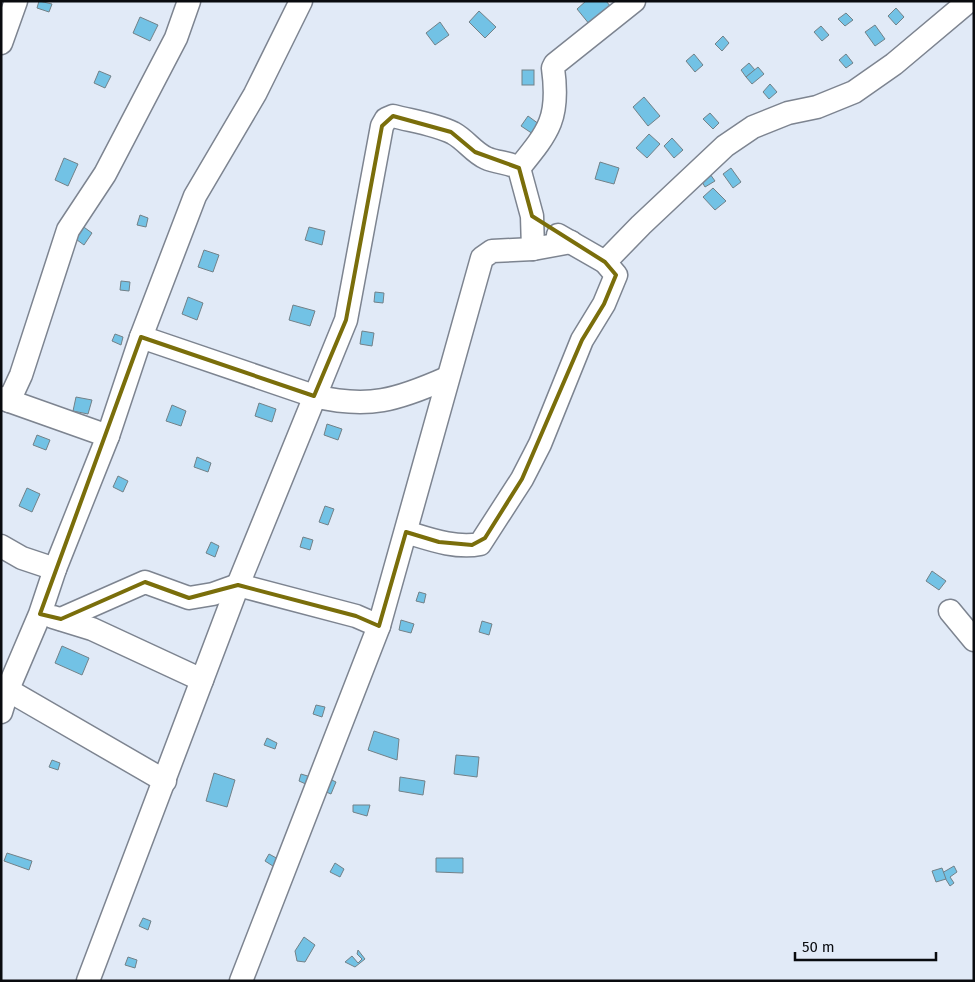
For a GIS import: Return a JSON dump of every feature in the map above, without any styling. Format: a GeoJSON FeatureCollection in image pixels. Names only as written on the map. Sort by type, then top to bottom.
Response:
{"type":"FeatureCollection","features":[{"type":"Feature","properties":{"kind":"street"},"geometry":{"type":"LineString","coordinates":[[1,43],[16,1]]}},
{"type":"Feature","properties":{"kind":"street"},"geometry":{"type":"LineString","coordinates":[[108,436],[5,400],[21,375],[68,230],[105,174],[176,38],[189,1]]}},
{"type":"Feature","properties":{"kind":"street"},"geometry":{"type":"LineString","coordinates":[[1,712],[4,687],[50,616],[55,569],[108,436],[141,336],[195,196],[255,94],[301,1]]}},
{"type":"Feature","properties":{"kind":"street"},"geometry":{"type":"LineString","coordinates":[[519,168],[541,142],[552,122],[556,106],[553,68],[555,64],[634,1]]}},
{"type":"Feature","properties":{"kind":"street"},"geometry":{"type":"LineString","coordinates":[[605,262],[641,225],[725,146],[753,127],[788,113],[817,107],[854,92],[894,64],[970,1]]}},
{"type":"Feature","properties":{"kind":"street"},"geometry":{"type":"LineString","coordinates":[[88,981],[238,586],[314,396],[334,354],[346,320],[382,126],[386,119],[393,116],[451,132],[465,141],[475,152],[489,160],[508,162],[519,168],[532,216],[533,249]]}},
{"type":"Feature","properties":{"kind":"street"},"geometry":{"type":"LineString","coordinates":[[406,532],[439,542],[472,545],[480,544],[485,538],[522,479],[540,444],[582,340],[604,304],[616,275],[605,262],[546,228],[532,216]]}},
{"type":"Feature","properties":{"kind":"street"},"geometry":{"type":"LineString","coordinates":[[241,981],[379,626],[482,258],[492,252],[533,249],[571,242]]}},
{"type":"Feature","properties":{"kind":"street"},"geometry":{"type":"LineString","coordinates":[[141,336],[314,396],[342,403],[379,402],[415,392],[447,378]]}},
{"type":"Feature","properties":{"kind":"street"},"geometry":{"type":"LineString","coordinates":[[1,546],[22,558],[55,569]]}},
{"type":"Feature","properties":{"kind":"street"},"geometry":{"type":"LineString","coordinates":[[50,616],[145,582],[189,598],[213,594],[238,586],[283,595],[356,616],[379,626]]}},
{"type":"Feature","properties":{"kind":"street"},"geometry":{"type":"LineString","coordinates":[[950,611],[974,640]]}},
{"type":"Feature","properties":{"kind":"street"},"geometry":{"type":"LineString","coordinates":[[50,616],[92,629],[202,680]]}},
{"type":"Feature","properties":{"kind":"street"},"geometry":{"type":"LineString","coordinates":[[4,687],[165,781]]}},
{"type":"Feature","properties":{"kind":"highlighted area"},"geometry":{"type":"Polygon","coordinates":[[[393,116],[451,132],[475,152],[519,168],[532,216],[605,262],[616,275],[604,304],[582,340],[522,479],[485,538],[472,545],[439,542],[406,532],[379,626],[356,616],[238,585],[189,598],[145,582],[61,619],[40,614],[141,337],[314,396],[346,320],[382,126],[393,116]]]}},
{"type":"Feature","properties":{"kind":"building"},"geometry":{"type":"Polygon","coordinates":[[[39,1],[52,4],[49,12],[37,8],[39,1]]]}},
{"type":"Feature","properties":{"kind":"building"},"geometry":{"type":"Polygon","coordinates":[[[586,1],[606,1],[611,7],[590,25],[577,9],[586,1]]]}},
{"type":"Feature","properties":{"kind":"building"},"geometry":{"type":"Polygon","coordinates":[[[896,8],[904,17],[896,25],[888,16],[896,8]]]}},
{"type":"Feature","properties":{"kind":"building"},"geometry":{"type":"Polygon","coordinates":[[[479,11],[496,27],[485,38],[469,22],[479,11]]]}},
{"type":"Feature","properties":{"kind":"building"},"geometry":{"type":"Polygon","coordinates":[[[846,13],[853,20],[845,26],[838,19],[846,13]]]}},
{"type":"Feature","properties":{"kind":"building"},"geometry":{"type":"Polygon","coordinates":[[[140,17],[158,25],[150,41],[133,33],[140,17]]]}},
{"type":"Feature","properties":{"kind":"building"},"geometry":{"type":"Polygon","coordinates":[[[440,22],[449,35],[435,45],[426,33],[440,22]]]}},
{"type":"Feature","properties":{"kind":"building"},"geometry":{"type":"Polygon","coordinates":[[[875,25],[885,39],[875,46],[865,32],[875,25]]]}},
{"type":"Feature","properties":{"kind":"building"},"geometry":{"type":"Polygon","coordinates":[[[821,26],[829,35],[822,41],[814,32],[821,26]]]}},
{"type":"Feature","properties":{"kind":"building"},"geometry":{"type":"Polygon","coordinates":[[[723,36],[729,43],[722,51],[715,44],[723,36]]]}},
{"type":"Feature","properties":{"kind":"building"},"geometry":{"type":"Polygon","coordinates":[[[694,54],[703,65],[695,72],[686,61],[694,54]]]}},
{"type":"Feature","properties":{"kind":"building"},"geometry":{"type":"Polygon","coordinates":[[[846,54],[853,63],[846,68],[839,60],[846,54]]]}},
{"type":"Feature","properties":{"kind":"building"},"geometry":{"type":"Polygon","coordinates":[[[749,63],[755,70],[746,77],[741,70],[749,63]]]}},
{"type":"Feature","properties":{"kind":"building"},"geometry":{"type":"Polygon","coordinates":[[[758,67],[764,74],[752,84],[746,77],[758,67]]]}},
{"type":"Feature","properties":{"kind":"building"},"geometry":{"type":"Polygon","coordinates":[[[522,70],[534,70],[534,85],[522,85],[522,70]]]}},
{"type":"Feature","properties":{"kind":"building"},"geometry":{"type":"Polygon","coordinates":[[[99,71],[111,76],[105,88],[94,83],[99,71]]]}},
{"type":"Feature","properties":{"kind":"building"},"geometry":{"type":"Polygon","coordinates":[[[770,84],[777,92],[769,99],[763,92],[770,84]]]}},
{"type":"Feature","properties":{"kind":"building"},"geometry":{"type":"Polygon","coordinates":[[[644,97],[660,116],[648,126],[633,107],[644,97]]]}},
{"type":"Feature","properties":{"kind":"building"},"geometry":{"type":"Polygon","coordinates":[[[710,113],[719,123],[713,129],[703,119],[710,113]]]}},
{"type":"Feature","properties":{"kind":"building"},"geometry":{"type":"Polygon","coordinates":[[[528,116],[543,127],[536,136],[521,126],[528,116]]]}},
{"type":"Feature","properties":{"kind":"building"},"geometry":{"type":"Polygon","coordinates":[[[649,134],[660,144],[647,158],[636,148],[649,134]]]}},
{"type":"Feature","properties":{"kind":"building"},"geometry":{"type":"Polygon","coordinates":[[[672,138],[683,150],[674,158],[664,146],[672,138]]]}},
{"type":"Feature","properties":{"kind":"building"},"geometry":{"type":"Polygon","coordinates":[[[64,158],[78,164],[68,186],[55,180],[64,158]]]}},
{"type":"Feature","properties":{"kind":"building"},"geometry":{"type":"Polygon","coordinates":[[[600,162],[619,168],[614,184],[595,179],[600,162]]]}},
{"type":"Feature","properties":{"kind":"building"},"geometry":{"type":"Polygon","coordinates":[[[731,168],[741,182],[733,188],[723,174],[731,168]]]}},
{"type":"Feature","properties":{"kind":"building"},"geometry":{"type":"Polygon","coordinates":[[[710,174],[715,181],[705,187],[701,180],[710,174]]]}},
{"type":"Feature","properties":{"kind":"building"},"geometry":{"type":"Polygon","coordinates":[[[713,188],[726,201],[715,210],[703,197],[713,188]]]}},
{"type":"Feature","properties":{"kind":"building"},"geometry":{"type":"Polygon","coordinates":[[[140,215],[148,218],[146,227],[137,225],[140,215]]]}},
{"type":"Feature","properties":{"kind":"building"},"geometry":{"type":"Polygon","coordinates":[[[81,225],[92,233],[84,245],[73,237],[81,225]]]}},
{"type":"Feature","properties":{"kind":"building"},"geometry":{"type":"Polygon","coordinates":[[[309,227],[325,231],[322,245],[305,240],[309,227]]]}},
{"type":"Feature","properties":{"kind":"building"},"geometry":{"type":"Polygon","coordinates":[[[204,250],[219,255],[213,272],[198,267],[204,250]]]}},
{"type":"Feature","properties":{"kind":"building"},"geometry":{"type":"Polygon","coordinates":[[[121,281],[130,282],[129,291],[120,290],[121,281]]]}},
{"type":"Feature","properties":{"kind":"building"},"geometry":{"type":"Polygon","coordinates":[[[375,292],[384,293],[383,303],[374,302],[375,292]]]}},
{"type":"Feature","properties":{"kind":"building"},"geometry":{"type":"Polygon","coordinates":[[[188,297],[203,303],[197,320],[182,314],[188,297]]]}},
{"type":"Feature","properties":{"kind":"building"},"geometry":{"type":"Polygon","coordinates":[[[293,305],[315,311],[310,326],[289,320],[293,305]]]}},
{"type":"Feature","properties":{"kind":"building"},"geometry":{"type":"Polygon","coordinates":[[[362,331],[374,333],[372,346],[360,344],[362,331]]]}},
{"type":"Feature","properties":{"kind":"building"},"geometry":{"type":"Polygon","coordinates":[[[115,334],[123,337],[121,345],[112,341],[115,334]]]}},
{"type":"Feature","properties":{"kind":"building"},"geometry":{"type":"Polygon","coordinates":[[[76,397],[92,400],[88,414],[73,411],[76,397]]]}},
{"type":"Feature","properties":{"kind":"building"},"geometry":{"type":"Polygon","coordinates":[[[259,403],[276,409],[272,422],[255,416],[259,403]]]}},
{"type":"Feature","properties":{"kind":"building"},"geometry":{"type":"Polygon","coordinates":[[[172,405],[186,411],[181,426],[166,421],[172,405]]]}},
{"type":"Feature","properties":{"kind":"building"},"geometry":{"type":"Polygon","coordinates":[[[327,424],[342,429],[338,440],[324,435],[327,424]]]}},
{"type":"Feature","properties":{"kind":"building"},"geometry":{"type":"Polygon","coordinates":[[[37,435],[50,440],[46,450],[33,445],[37,435]]]}},
{"type":"Feature","properties":{"kind":"building"},"geometry":{"type":"Polygon","coordinates":[[[197,457],[211,463],[208,472],[194,467],[197,457]]]}},
{"type":"Feature","properties":{"kind":"building"},"geometry":{"type":"Polygon","coordinates":[[[118,476],[128,481],[123,492],[113,487],[118,476]]]}},
{"type":"Feature","properties":{"kind":"building"},"geometry":{"type":"Polygon","coordinates":[[[27,488],[40,494],[32,512],[19,506],[27,488]]]}},
{"type":"Feature","properties":{"kind":"building"},"geometry":{"type":"Polygon","coordinates":[[[325,506],[334,509],[328,525],[319,522],[325,506]]]}},
{"type":"Feature","properties":{"kind":"building"},"geometry":{"type":"Polygon","coordinates":[[[303,537],[313,540],[310,550],[300,547],[303,537]]]}},
{"type":"Feature","properties":{"kind":"building"},"geometry":{"type":"Polygon","coordinates":[[[211,542],[219,546],[215,557],[206,553],[211,542]]]}},
{"type":"Feature","properties":{"kind":"building"},"geometry":{"type":"Polygon","coordinates":[[[932,571],[946,581],[939,590],[926,581],[932,571]]]}},
{"type":"Feature","properties":{"kind":"building"},"geometry":{"type":"Polygon","coordinates":[[[419,592],[426,594],[424,603],[416,601],[419,592]]]}},
{"type":"Feature","properties":{"kind":"building"},"geometry":{"type":"Polygon","coordinates":[[[401,620],[414,624],[411,633],[399,630],[401,620]]]}},
{"type":"Feature","properties":{"kind":"building"},"geometry":{"type":"Polygon","coordinates":[[[482,621],[492,624],[489,635],[479,632],[482,621]]]}},
{"type":"Feature","properties":{"kind":"building"},"geometry":{"type":"Polygon","coordinates":[[[62,646],[89,658],[82,675],[55,663],[62,646]]]}},
{"type":"Feature","properties":{"kind":"building"},"geometry":{"type":"Polygon","coordinates":[[[316,705],[325,707],[322,717],[313,714],[316,705]]]}},
{"type":"Feature","properties":{"kind":"building"},"geometry":{"type":"Polygon","coordinates":[[[374,731],[399,739],[397,760],[368,750],[374,731]]]}},
{"type":"Feature","properties":{"kind":"building"},"geometry":{"type":"Polygon","coordinates":[[[267,738],[277,743],[275,749],[264,745],[267,738]]]}},
{"type":"Feature","properties":{"kind":"building"},"geometry":{"type":"Polygon","coordinates":[[[456,755],[479,757],[477,777],[454,774],[456,755]]]}},
{"type":"Feature","properties":{"kind":"building"},"geometry":{"type":"Polygon","coordinates":[[[52,760],[60,763],[58,770],[49,767],[52,760]]]}},
{"type":"Feature","properties":{"kind":"building"},"geometry":{"type":"Polygon","coordinates":[[[214,773],[235,780],[227,807],[206,801],[214,773]]]}},
{"type":"Feature","properties":{"kind":"building"},"geometry":{"type":"Polygon","coordinates":[[[301,774],[311,777],[308,785],[299,781],[301,774]]]}},
{"type":"Feature","properties":{"kind":"building"},"geometry":{"type":"Polygon","coordinates":[[[321,775],[336,782],[331,794],[319,789],[321,775]]]}},
{"type":"Feature","properties":{"kind":"building"},"geometry":{"type":"Polygon","coordinates":[[[400,777],[425,781],[423,795],[399,791],[400,777]]]}},
{"type":"Feature","properties":{"kind":"building"},"geometry":{"type":"Polygon","coordinates":[[[353,805],[370,805],[367,816],[353,812],[353,805]]]}},
{"type":"Feature","properties":{"kind":"building"},"geometry":{"type":"Polygon","coordinates":[[[7,853],[32,861],[29,870],[4,861],[7,853]]]}},
{"type":"Feature","properties":{"kind":"building"},"geometry":{"type":"Polygon","coordinates":[[[269,854],[280,860],[276,868],[265,861],[269,854]]]}},
{"type":"Feature","properties":{"kind":"building"},"geometry":{"type":"Polygon","coordinates":[[[436,858],[463,858],[463,873],[436,872],[436,858]]]}},
{"type":"Feature","properties":{"kind":"building"},"geometry":{"type":"Polygon","coordinates":[[[335,863],[344,869],[340,877],[330,872],[335,863]]]}},
{"type":"Feature","properties":{"kind":"building"},"geometry":{"type":"Polygon","coordinates":[[[954,866],[957,872],[950,877],[954,883],[950,886],[942,873],[954,866]]]}},
{"type":"Feature","properties":{"kind":"building"},"geometry":{"type":"Polygon","coordinates":[[[942,868],[946,879],[936,882],[932,871],[942,868]]]}},
{"type":"Feature","properties":{"kind":"building"},"geometry":{"type":"Polygon","coordinates":[[[143,918],[151,921],[148,930],[139,926],[143,918]]]}},
{"type":"Feature","properties":{"kind":"building"},"geometry":{"type":"Polygon","coordinates":[[[304,937],[315,945],[305,962],[297,961],[295,951],[304,937]]]}},
{"type":"Feature","properties":{"kind":"building"},"geometry":{"type":"Polygon","coordinates":[[[358,950],[365,959],[355,967],[345,962],[352,956],[358,963],[362,959],[357,954],[358,950]]]}},
{"type":"Feature","properties":{"kind":"building"},"geometry":{"type":"Polygon","coordinates":[[[128,957],[137,960],[135,968],[125,965],[128,957]]]}}]}
